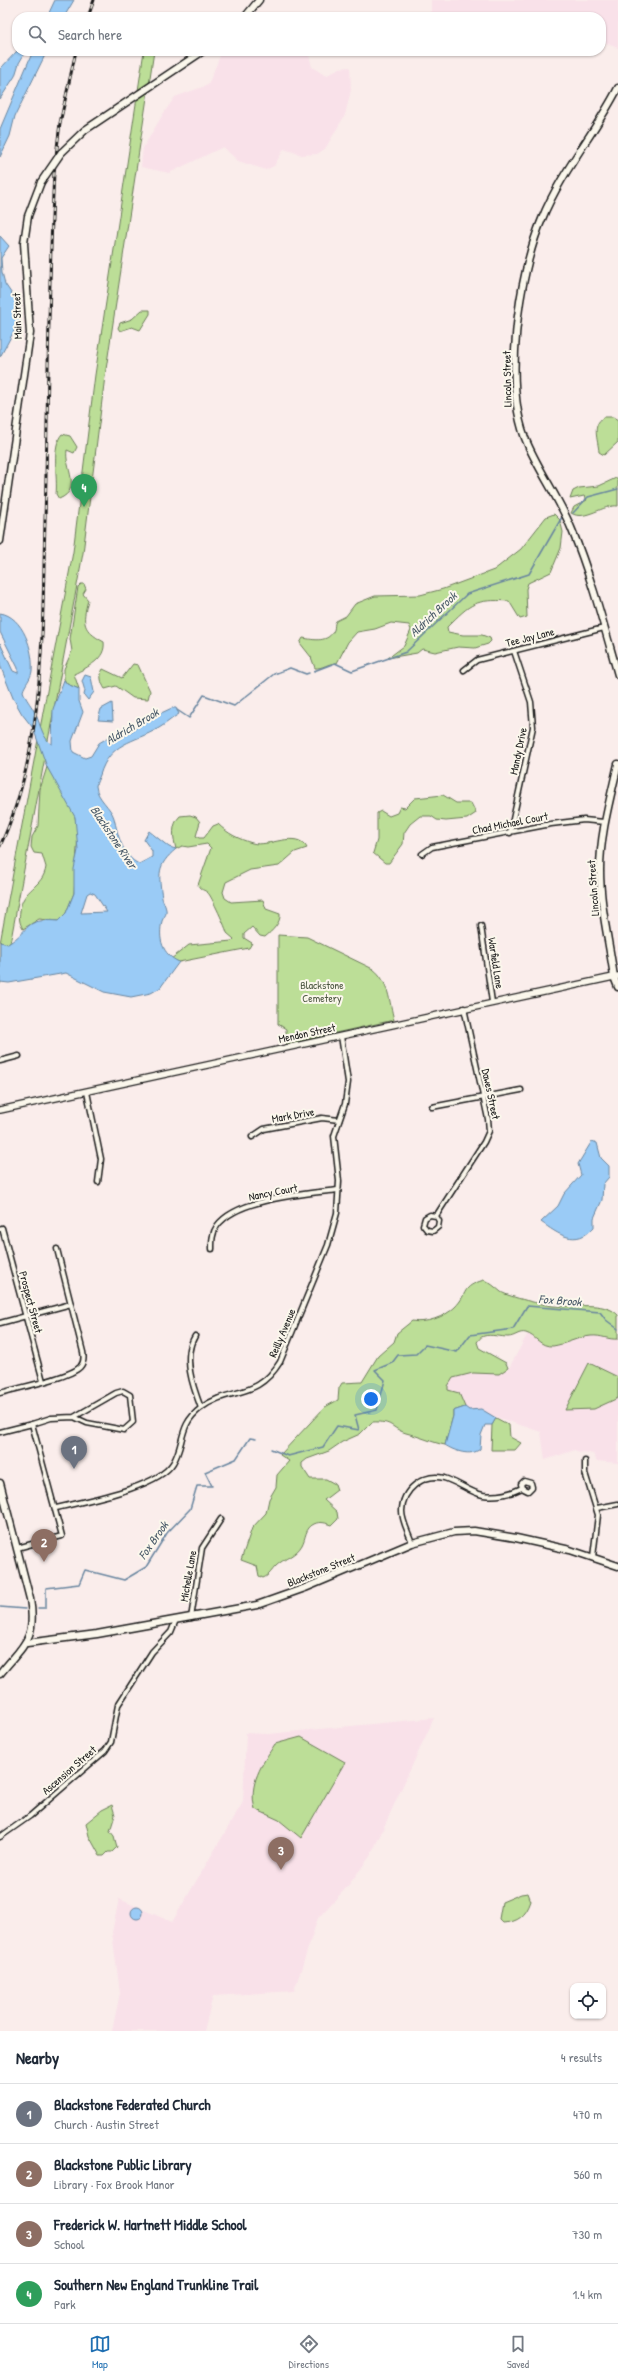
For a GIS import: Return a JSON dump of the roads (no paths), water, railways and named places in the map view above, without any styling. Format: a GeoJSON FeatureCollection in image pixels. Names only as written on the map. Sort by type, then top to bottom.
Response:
{"type":"FeatureCollection","features":[{"type":"Feature","properties":{"kind":"main road"},"geometry":{"type":"LineString","coordinates":[[249,12],[259,0]]}},
{"type":"Feature","properties":{"kind":"main road","name":"Main Street"},"geometry":{"type":"LineString","coordinates":[[0,541],[30,333],[24,243],[28,216],[41,182],[61,153],[85,130],[195,56]]}},
{"type":"Feature","properties":{"kind":"main road","name":"Lincoln Street"},"geometry":{"type":"LineString","coordinates":[[618,88],[552,196],[535,236],[521,290],[516,361],[516,396],[523,432],[528,445],[569,521],[618,675]]}},
{"type":"Feature","properties":{"kind":"main road","name":"Lincoln Street"},"geometry":{"type":"LineString","coordinates":[[618,764],[604,822],[601,850],[601,886],[618,987]]}},
{"type":"Feature","properties":{"kind":"main road"},"geometry":{"type":"LineString","coordinates":[[0,1482],[18,1548],[32,1612],[32,1626],[27,1643],[0,1674]]}},
{"type":"Feature","properties":{"kind":"main road","name":"Blackstone Street"},"geometry":{"type":"LineString","coordinates":[[27,1643],[190,1618],[266,1602],[412,1543],[443,1534],[474,1531],[516,1538],[593,1557],[618,1566]]}},
{"type":"Feature","properties":{"kind":"street","name":"Tee Jay Lane"},"geometry":{"type":"LineString","coordinates":[[464,670],[477,660],[604,628]]}},
{"type":"Feature","properties":{"kind":"street","name":"Mandy Drive"},"geometry":{"type":"LineString","coordinates":[[510,833],[533,727],[531,702],[514,651]]}},
{"type":"Feature","properties":{"kind":"street","name":"Chad Michael Court"},"geometry":{"type":"LineString","coordinates":[[422,854],[432,847],[510,833],[584,820],[604,822]]}},
{"type":"Feature","properties":{"kind":"street","name":"Warfield Lane"},"geometry":{"type":"LineString","coordinates":[[481,926],[492,1002]]}},
{"type":"Feature","properties":{"kind":"street","name":"Mendon Street"},"geometry":{"type":"LineString","coordinates":[[0,1110],[616,976]]}},
{"type":"Feature","properties":{"kind":"street","name":"Dawes Street"},"geometry":{"type":"LineString","coordinates":[[436,1216],[488,1135],[489,1124],[464,1008]]}},
{"type":"Feature","properties":{"kind":"street","name":"Reilly Avenue"},"geometry":{"type":"LineString","coordinates":[[56,1508],[125,1490],[163,1474],[174,1461],[185,1428],[201,1408],[216,1400],[258,1386],[275,1370],[328,1245],[337,1213],[338,1190],[334,1143],[338,1120],[345,1104],[348,1082],[341,1036]]}},
{"type":"Feature","properties":{"kind":"street"},"geometry":{"type":"LineString","coordinates":[[0,1061],[19,1056]]}},
{"type":"Feature","properties":{"kind":"street"},"geometry":{"type":"LineString","coordinates":[[432,1107],[521,1090]]}},
{"type":"Feature","properties":{"kind":"street"},"geometry":{"type":"LineString","coordinates":[[87,1092],[101,1159],[98,1182]]}},
{"type":"Feature","properties":{"kind":"street","name":"Mark Drive"},"geometry":{"type":"LineString","coordinates":[[252,1137],[261,1130],[271,1128],[322,1118],[338,1120]]}},
{"type":"Feature","properties":{"kind":"street","name":"Nancy Court"},"geometry":{"type":"LineString","coordinates":[[212,1249],[213,1235],[217,1226],[236,1211],[250,1205],[338,1190]]}},
{"type":"Feature","properties":{"kind":"street","name":"Dawes Street"},"geometry":{"type":"LineString","coordinates":[[430,1215],[436,1216],[439,1221],[438,1227],[433,1231],[427,1230],[423,1225],[425,1218],[430,1215]]}},
{"type":"Feature","properties":{"kind":"street","name":"Prospect Street"},"geometry":{"type":"LineString","coordinates":[[1,1228],[43,1381]]}},
{"type":"Feature","properties":{"kind":"street"},"geometry":{"type":"LineString","coordinates":[[0,1393],[69,1373],[83,1363],[83,1352],[57,1249]]}},
{"type":"Feature","properties":{"kind":"street"},"geometry":{"type":"LineString","coordinates":[[0,1323],[71,1304]]}},
{"type":"Feature","properties":{"kind":"street"},"geometry":{"type":"LineString","coordinates":[[195,1336],[190,1347],[192,1380],[201,1408]]}},
{"type":"Feature","properties":{"kind":"street"},"geometry":{"type":"LineString","coordinates":[[0,1432],[51,1418],[74,1417],[87,1423],[124,1430],[133,1422],[130,1395],[123,1391],[116,1392],[74,1417]]}},
{"type":"Feature","properties":{"kind":"street"},"geometry":{"type":"LineString","coordinates":[[18,1548],[62,1536],[56,1508],[32,1424]]}},
{"type":"Feature","properties":{"kind":"street"},"geometry":{"type":"LineString","coordinates":[[585,1461],[585,1473],[597,1508],[598,1528],[593,1557]]}},
{"type":"Feature","properties":{"kind":"street"},"geometry":{"type":"LineString","coordinates":[[412,1543],[402,1511],[408,1492],[420,1482],[436,1477],[447,1479],[483,1495],[501,1495],[522,1488]]}},
{"type":"Feature","properties":{"kind":"street"},"geometry":{"type":"LineString","coordinates":[[597,1508],[618,1504]]}},
{"type":"Feature","properties":{"kind":"street","name":"Michelle Lane"},"geometry":{"type":"LineString","coordinates":[[190,1618],[202,1548],[221,1519]]}},
{"type":"Feature","properties":{"kind":"street","name":"Ascension Street"},"geometry":{"type":"LineString","coordinates":[[0,1837],[30,1816],[105,1751],[111,1742],[118,1705],[152,1652],[171,1632],[176,1620]]}},
{"type":"Feature","properties":{"kind":"water"},"geometry":{"type":"Polygon","coordinates":[[[55,0],[74,0],[67,12],[49,12],[55,0]]]}},
{"type":"Feature","properties":{"kind":"water"},"geometry":{"type":"Polygon","coordinates":[[[12,56],[23,56],[15,76],[0,99],[0,69],[12,56]]]}},
{"type":"Feature","properties":{"kind":"water"},"geometry":{"type":"Polygon","coordinates":[[[31,56],[45,56],[15,116],[10,136],[0,157],[0,129],[31,56]]]}},
{"type":"Feature","properties":{"kind":"water"},"geometry":{"type":"Polygon","coordinates":[[[0,236],[9,246],[1,258],[5,284],[20,306],[21,318],[0,357],[0,236]]]}},
{"type":"Feature","properties":{"kind":"water","name":"Blackstone River"},"geometry":{"type":"Polygon","coordinates":[[[0,613],[8,616],[21,627],[29,645],[32,663],[32,671],[23,691],[25,697],[33,708],[47,740],[52,744],[53,709],[64,680],[67,684],[79,689],[79,701],[83,712],[72,741],[73,752],[85,758],[91,756],[99,743],[109,737],[128,734],[146,720],[172,708],[176,708],[179,714],[159,728],[116,750],[104,764],[96,786],[101,799],[110,810],[114,818],[119,838],[128,856],[133,860],[139,864],[152,857],[152,851],[144,840],[149,831],[169,847],[176,849],[165,860],[160,871],[162,898],[166,911],[166,915],[162,921],[161,940],[169,955],[179,962],[160,988],[151,993],[131,997],[104,992],[66,973],[9,983],[0,982],[0,942],[8,944],[16,939],[33,923],[39,921],[58,921],[66,913],[74,893],[74,869],[78,850],[75,817],[47,767],[33,728],[22,714],[13,698],[0,665],[0,643],[13,671],[18,673],[18,668],[0,632],[0,613]],[[90,892],[87,894],[81,913],[107,912],[95,894],[90,892]]]}},
{"type":"Feature","properties":{"kind":"water"},"geometry":{"type":"Polygon","coordinates":[[[85,675],[91,677],[94,692],[88,700],[84,695],[85,691],[82,681],[85,675]]]}},
{"type":"Feature","properties":{"kind":"water"},"geometry":{"type":"Polygon","coordinates":[[[112,703],[113,721],[98,720],[101,709],[112,703]]]}},
{"type":"Feature","properties":{"kind":"water"},"geometry":{"type":"Polygon","coordinates":[[[592,1141],[597,1143],[601,1158],[609,1166],[609,1177],[603,1184],[602,1200],[594,1218],[594,1227],[581,1237],[567,1237],[554,1231],[541,1222],[558,1206],[564,1194],[581,1175],[578,1164],[592,1141]]]}},
{"type":"Feature","properties":{"kind":"water"},"geometry":{"type":"Polygon","coordinates":[[[465,1407],[469,1410],[481,1409],[496,1418],[492,1425],[485,1425],[481,1435],[480,1449],[472,1453],[458,1451],[445,1445],[453,1411],[465,1407]]]}},
{"type":"Feature","properties":{"kind":"water"},"geometry":{"type":"Polygon","coordinates":[[[137,1907],[141,1909],[143,1913],[141,1917],[137,1919],[133,1917],[131,1913],[133,1909],[137,1907]]]}},
{"type":"Feature","properties":{"kind":"waterway","name":"Aldrich Brook"},"geometry":{"type":"LineString","coordinates":[[573,513],[588,497],[618,489]]}},
{"type":"Feature","properties":{"kind":"waterway","name":"Aldrich Brook"},"geometry":{"type":"LineString","coordinates":[[314,671],[335,663],[352,671],[406,652],[467,594],[529,574],[562,517]]}},
{"type":"Feature","properties":{"kind":"waterway","name":"Aldrich Brook"},"geometry":{"type":"LineString","coordinates":[[177,710],[189,718],[204,695],[234,706],[274,674],[290,668],[306,674],[309,673]]}},
{"type":"Feature","properties":{"kind":"waterway","name":"Fox Brook"},"geometry":{"type":"LineString","coordinates":[[271,1449],[288,1456],[323,1447],[337,1426],[359,1430],[355,1415],[377,1410],[385,1380],[375,1370],[392,1363],[398,1355],[416,1354],[425,1345],[457,1352],[470,1335],[513,1329],[527,1306],[600,1312],[606,1320],[618,1329]]}},
{"type":"Feature","properties":{"kind":"waterway","name":"Fox Brook"},"geometry":{"type":"LineString","coordinates":[[38,1608],[46,1608],[46,1588],[79,1584],[85,1570],[124,1580],[146,1567],[167,1533],[190,1509],[197,1486],[212,1486],[205,1472],[236,1459],[250,1438],[256,1439]]}},
{"type":"Feature","properties":{"kind":"waterway","name":"Fox Brook"},"geometry":{"type":"LineString","coordinates":[[0,1607],[25,1609]]}},
{"type":"Feature","properties":{"kind":"railway"},"geometry":{"type":"LineString","coordinates":[[90,12],[94,0]]}},
{"type":"Feature","properties":{"kind":"railway"},"geometry":{"type":"LineString","coordinates":[[0,846],[15,808],[26,769],[34,728],[39,686],[42,644],[49,304],[54,173],[60,123],[75,56]]}},
{"type":"Feature","properties":{"kind":"place","name":"Southern New England Trunkline Trail"},"geometry":{"type":"Point","coordinates":[84,507]}},
{"type":"Feature","properties":{"kind":"place","name":"Blackstone Federated Church"},"geometry":{"type":"Point","coordinates":[74,1469]}},
{"type":"Feature","properties":{"kind":"place","name":"Blackstone Public Library"},"geometry":{"type":"Point","coordinates":[44,1562]}},
{"type":"Feature","properties":{"kind":"place","name":"Frederick W. Hartnett Middle School"},"geometry":{"type":"Point","coordinates":[281,1870]}},
{"type":"Feature","properties":{"kind":"park label","name":"Blackstone Cemetery"},"geometry":{"type":"Point","coordinates":[322,991]}}]}
